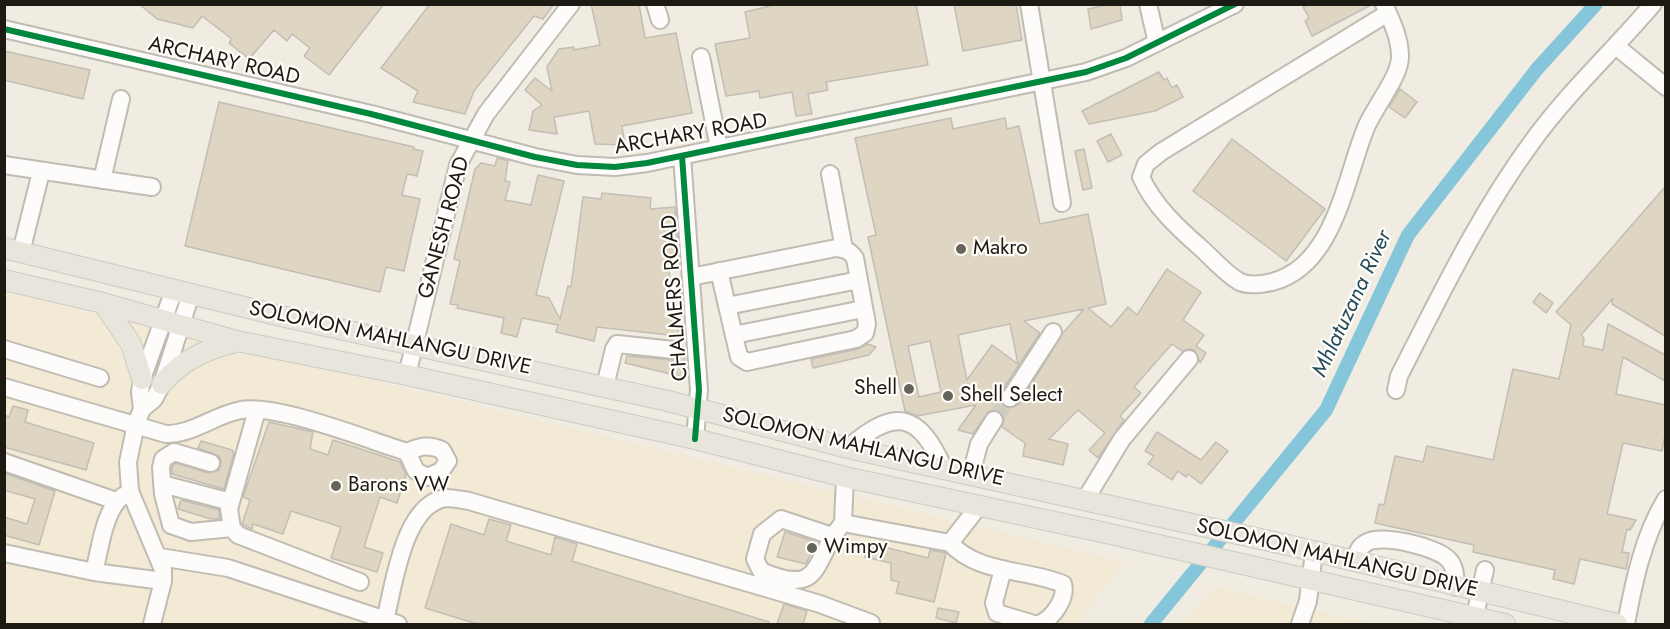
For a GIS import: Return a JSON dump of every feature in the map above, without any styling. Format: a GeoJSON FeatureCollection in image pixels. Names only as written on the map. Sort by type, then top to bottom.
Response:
{"type":"FeatureCollection","features":[{"type":"Feature","properties":{"kind":"main road","name":"SOLOMON MAHLANGU DRIVE"},"geometry":{"type":"LineString","coordinates":[[13,250],[414,347],[605,386],[848,448],[1306,550],[1617,624]]}},
{"type":"Feature","properties":{"kind":"main road","name":"SOLOMON MAHLANGU DRIVE"},"geometry":{"type":"LineString","coordinates":[[4,280],[103,303],[237,341],[407,375],[696,439],[845,477],[1505,624]]}},
{"type":"Feature","properties":{"kind":"main road"},"geometry":{"type":"LineString","coordinates":[[103,303],[131,344],[142,379]]}},
{"type":"Feature","properties":{"kind":"main road"},"geometry":{"type":"LineString","coordinates":[[162,384],[176,367],[193,356],[237,341]]}},
{"type":"Feature","properties":{"kind":"street","name":"GANESH ROAD"},"geometry":{"type":"LineString","coordinates":[[407,375],[458,165],[486,114],[571,4]]}},
{"type":"Feature","properties":{"kind":"street"},"geometry":{"type":"LineString","coordinates":[[1029,4],[1062,203]]}},
{"type":"Feature","properties":{"kind":"street"},"geometry":{"type":"LineString","coordinates":[[1148,4],[1157,43]]}},
{"type":"Feature","properties":{"kind":"street","name":"ARCHARY ROAD"},"geometry":{"type":"LineString","coordinates":[[4,29],[471,139],[535,157],[577,165],[615,167],[682,156],[1086,72],[1157,43],[1235,4]]}},
{"type":"Feature","properties":{"kind":"street"},"geometry":{"type":"LineString","coordinates":[[1396,390],[1399,376],[1477,225],[1532,142],[1572,92],[1617,47],[1653,4]]}},
{"type":"Feature","properties":{"kind":"street"},"geometry":{"type":"LineString","coordinates":[[1386,9],[1398,38],[1401,59],[1368,122],[1350,166],[1340,209],[1326,236],[1305,263],[1282,279],[1263,284],[1242,283],[1164,212],[1141,177],[1146,164],[1386,9]]}},
{"type":"Feature","properties":{"kind":"street"},"geometry":{"type":"LineString","coordinates":[[1617,47],[1665,87]]}},
{"type":"Feature","properties":{"kind":"street"},"geometry":{"type":"LineString","coordinates":[[701,57],[719,148]]}},
{"type":"Feature","properties":{"kind":"street"},"geometry":{"type":"LineString","coordinates":[[102,180],[121,99]]}},
{"type":"Feature","properties":{"kind":"street","name":"CHALMERS ROAD"},"geometry":{"type":"LineString","coordinates":[[682,156],[699,409],[696,439]]}},
{"type":"Feature","properties":{"kind":"street"},"geometry":{"type":"LineString","coordinates":[[4,165],[152,187]]}},
{"type":"Feature","properties":{"kind":"street"},"geometry":{"type":"LineString","coordinates":[[13,250],[41,172]]}},
{"type":"Feature","properties":{"kind":"street"},"geometry":{"type":"LineString","coordinates":[[830,174],[844,249]]}},
{"type":"Feature","properties":{"kind":"street"},"geometry":{"type":"LineString","coordinates":[[691,277],[718,271],[844,249],[850,251],[855,258],[865,333],[856,339],[747,362],[739,357],[718,271]]}},
{"type":"Feature","properties":{"kind":"street"},"geometry":{"type":"LineString","coordinates":[[727,306],[859,280]]}},
{"type":"Feature","properties":{"kind":"street"},"geometry":{"type":"LineString","coordinates":[[139,417],[154,399],[162,384],[172,324],[182,292]]}},
{"type":"Feature","properties":{"kind":"street"},"geometry":{"type":"LineString","coordinates":[[734,335],[863,309]]}},
{"type":"Feature","properties":{"kind":"street"},"geometry":{"type":"LineString","coordinates":[[152,624],[163,581],[160,557],[130,491],[128,462],[139,417],[142,379],[172,324]]}},
{"type":"Feature","properties":{"kind":"street"},"geometry":{"type":"LineString","coordinates":[[1010,398],[1053,332]]}},
{"type":"Feature","properties":{"kind":"street"},"geometry":{"type":"LineString","coordinates":[[605,386],[614,349],[618,344],[674,350]]}},
{"type":"Feature","properties":{"kind":"street"},"geometry":{"type":"LineString","coordinates":[[4,349],[100,378]]}},
{"type":"Feature","properties":{"kind":"street"},"geometry":{"type":"LineString","coordinates":[[1085,500],[1122,439],[1190,359]]}},
{"type":"Feature","properties":{"kind":"street"},"geometry":{"type":"LineString","coordinates":[[4,387],[139,417],[166,434],[180,434],[240,411],[257,410],[279,412],[407,452]]}},
{"type":"Feature","properties":{"kind":"street"},"geometry":{"type":"LineString","coordinates":[[257,410],[231,502],[228,519],[231,528],[238,535],[360,582]]}},
{"type":"Feature","properties":{"kind":"street"},"geometry":{"type":"LineString","coordinates":[[971,475],[980,444],[994,420]]}},
{"type":"Feature","properties":{"kind":"street"},"geometry":{"type":"LineString","coordinates":[[848,448],[881,424],[899,422],[917,425],[933,446],[944,469]]}},
{"type":"Feature","properties":{"kind":"street"},"geometry":{"type":"LineString","coordinates":[[211,463],[174,452],[167,454],[161,468],[168,521],[175,528],[205,533],[231,528]]}},
{"type":"Feature","properties":{"kind":"street"},"geometry":{"type":"LineString","coordinates":[[4,462],[116,501]]}},
{"type":"Feature","properties":{"kind":"street"},"geometry":{"type":"LineString","coordinates":[[832,536],[781,519],[762,534],[755,559],[761,571],[798,581],[805,580],[815,571],[832,536],[843,523],[845,477]]}},
{"type":"Feature","properties":{"kind":"street"},"geometry":{"type":"LineString","coordinates":[[162,484],[231,502]]}},
{"type":"Feature","properties":{"kind":"street"},"geometry":{"type":"LineString","coordinates":[[94,572],[116,501],[130,491]]}},
{"type":"Feature","properties":{"kind":"street"},"geometry":{"type":"LineString","coordinates":[[160,557],[228,568],[392,622],[410,529],[418,514],[430,504],[446,498],[469,501],[820,604],[871,623]]}},
{"type":"Feature","properties":{"kind":"street"},"geometry":{"type":"LineString","coordinates":[[1626,624],[1641,555],[1660,524],[1665,499]]}},
{"type":"Feature","properties":{"kind":"street"},"geometry":{"type":"LineString","coordinates":[[951,543],[978,507]]}},
{"type":"Feature","properties":{"kind":"street"},"geometry":{"type":"LineString","coordinates":[[843,523],[951,543],[965,556],[1063,584],[1063,597],[1050,616],[1037,624],[997,613],[994,603],[1003,568]]}},
{"type":"Feature","properties":{"kind":"street"},"geometry":{"type":"LineString","coordinates":[[1354,562],[1358,549],[1365,543],[1383,538],[1439,552],[1448,558],[1455,573],[1456,587]]}},
{"type":"Feature","properties":{"kind":"street"},"geometry":{"type":"LineString","coordinates":[[1299,624],[1312,581],[1306,550]]}},
{"type":"Feature","properties":{"kind":"street"},"geometry":{"type":"LineString","coordinates":[[4,553],[94,572],[163,581]]}},
{"type":"Feature","properties":{"kind":"street"},"geometry":{"type":"LineString","coordinates":[[1475,616],[1485,570]]}},
{"type":"Feature","properties":{"kind":"shaded area"},"geometry":{"type":"Polygon","coordinates":[[[5,292],[1125,562],[1075,624],[5,624],[5,292]]]}},
{"type":"Feature","properties":{"kind":"shaded area"},"geometry":{"type":"Polygon","coordinates":[[[1214,587],[1373,624],[1182,624],[1214,587]]]}},
{"type":"Feature","properties":{"kind":"building"},"geometry":{"type":"Polygon","coordinates":[[[139,4],[384,4],[329,75],[304,56],[310,48],[292,34],[287,41],[274,30],[249,59],[229,43],[232,39],[202,16],[193,28],[157,19],[139,4]]]}},
{"type":"Feature","properties":{"kind":"building"},"geometry":{"type":"Polygon","coordinates":[[[430,4],[554,4],[543,19],[534,16],[474,91],[465,114],[413,102],[418,91],[381,68],[430,4]]]}},
{"type":"Feature","properties":{"kind":"building"},"geometry":{"type":"Polygon","coordinates":[[[591,4],[639,4],[645,38],[676,33],[692,113],[622,126],[625,145],[595,144],[589,111],[554,117],[557,134],[529,130],[533,111],[542,105],[525,90],[535,78],[552,91],[547,67],[559,49],[574,47],[574,50],[600,45],[591,4]]]}},
{"type":"Feature","properties":{"kind":"building"},"geometry":{"type":"Polygon","coordinates":[[[778,4],[916,4],[928,65],[826,82],[828,90],[808,94],[812,114],[796,116],[792,92],[760,98],[759,91],[726,96],[715,44],[750,38],[745,12],[778,4]]]}},
{"type":"Feature","properties":{"kind":"building"},"geometry":{"type":"Polygon","coordinates":[[[954,4],[1016,4],[1022,40],[963,51],[954,4]]]}},
{"type":"Feature","properties":{"kind":"building"},"geometry":{"type":"Polygon","coordinates":[[[1120,4],[1122,20],[1091,29],[1088,9],[1120,4]]]}},
{"type":"Feature","properties":{"kind":"building"},"geometry":{"type":"Polygon","coordinates":[[[1309,4],[1373,4],[1312,36],[1305,21],[1309,18],[1303,7],[1309,4]]]}},
{"type":"Feature","properties":{"kind":"building"},"geometry":{"type":"Polygon","coordinates":[[[4,51],[90,70],[83,99],[4,80],[4,51]]]}},
{"type":"Feature","properties":{"kind":"building"},"geometry":{"type":"Polygon","coordinates":[[[1159,72],[1164,80],[1167,78],[1172,88],[1177,85],[1183,97],[1155,111],[1089,124],[1082,111],[1159,72]]]}},
{"type":"Feature","properties":{"kind":"building"},"geometry":{"type":"Polygon","coordinates":[[[1400,89],[1417,102],[1405,118],[1389,107],[1400,89]]]}},
{"type":"Feature","properties":{"kind":"building"},"geometry":{"type":"Polygon","coordinates":[[[219,102],[423,151],[417,176],[407,174],[402,195],[420,199],[404,271],[386,267],[380,292],[185,246],[219,102]]]}},
{"type":"Feature","properties":{"kind":"building"},"geometry":{"type":"Polygon","coordinates":[[[951,118],[953,129],[1005,118],[1007,129],[1019,126],[1040,224],[1088,214],[1106,304],[1088,308],[1111,327],[1128,307],[1137,315],[1167,269],[1201,292],[1183,320],[1204,335],[1196,346],[1206,353],[1200,363],[1195,351],[1190,349],[1182,351],[1172,344],[1134,387],[1141,393],[1120,416],[1124,420],[1098,458],[1089,450],[1105,433],[1078,410],[1049,439],[1068,444],[1063,465],[1023,456],[1025,443],[1002,427],[1004,420],[999,411],[989,411],[973,434],[958,430],[976,405],[917,416],[905,411],[868,237],[876,235],[855,138],[951,118]],[[1084,309],[1024,321],[1040,333],[1001,392],[1000,398],[1004,406],[1010,408],[1019,404],[1063,333],[1084,309]],[[1010,324],[958,335],[967,380],[992,345],[1018,364],[1010,324]],[[930,341],[908,346],[919,397],[941,392],[930,341]]]}},
{"type":"Feature","properties":{"kind":"building"},"geometry":{"type":"Polygon","coordinates":[[[1111,134],[1122,155],[1108,162],[1097,141],[1111,134]]]}},
{"type":"Feature","properties":{"kind":"building"},"geometry":{"type":"Polygon","coordinates":[[[1232,139],[1325,209],[1286,261],[1193,191],[1232,139]]]}},
{"type":"Feature","properties":{"kind":"building"},"geometry":{"type":"Polygon","coordinates":[[[1084,149],[1092,188],[1083,190],[1075,151],[1084,149]]]}},
{"type":"Feature","properties":{"kind":"building"},"geometry":{"type":"Polygon","coordinates":[[[497,158],[508,161],[505,181],[510,182],[505,200],[531,205],[538,175],[564,181],[536,295],[549,298],[560,319],[568,286],[571,287],[583,197],[601,199],[602,193],[651,198],[650,209],[675,207],[679,264],[669,264],[670,290],[681,291],[678,336],[597,327],[594,341],[556,332],[558,325],[522,318],[517,337],[501,333],[504,318],[457,308],[458,305],[450,304],[460,261],[454,259],[475,169],[481,163],[495,166],[497,158]]]}},
{"type":"Feature","properties":{"kind":"building"},"geometry":{"type":"Polygon","coordinates":[[[1665,187],[1665,336],[1612,304],[1613,298],[1581,335],[1584,338],[1583,346],[1603,350],[1608,324],[1665,355],[1665,381],[1623,357],[1616,394],[1665,405],[1665,435],[1662,451],[1623,443],[1607,514],[1636,520],[1630,530],[1627,529],[1622,552],[1629,553],[1626,569],[1580,559],[1574,584],[1553,579],[1555,570],[1473,552],[1474,545],[1375,523],[1379,504],[1384,505],[1395,456],[1423,462],[1427,446],[1493,460],[1513,369],[1559,379],[1571,325],[1556,312],[1665,187]]]}},
{"type":"Feature","properties":{"kind":"building"},"geometry":{"type":"Polygon","coordinates":[[[1540,293],[1553,303],[1546,313],[1533,302],[1540,293]]]}},
{"type":"Feature","properties":{"kind":"building"},"geometry":{"type":"Polygon","coordinates":[[[868,344],[876,347],[869,355],[813,368],[811,359],[858,349],[868,344]]]}},
{"type":"Feature","properties":{"kind":"building"},"geometry":{"type":"Polygon","coordinates":[[[684,353],[687,372],[683,377],[625,363],[627,356],[673,360],[679,359],[684,353]]]}},
{"type":"Feature","properties":{"kind":"building"},"geometry":{"type":"Polygon","coordinates":[[[13,406],[28,410],[25,422],[94,443],[86,470],[4,447],[4,415],[9,417],[13,406]]]}},
{"type":"Feature","properties":{"kind":"building"},"geometry":{"type":"Polygon","coordinates":[[[269,422],[313,432],[310,449],[328,455],[333,440],[400,462],[406,475],[397,503],[380,497],[364,547],[383,553],[377,572],[331,558],[341,527],[291,511],[283,534],[253,524],[252,529],[242,524],[250,500],[243,497],[269,422]]]}},
{"type":"Feature","properties":{"kind":"building"},"geometry":{"type":"Polygon","coordinates":[[[1157,432],[1201,460],[1216,442],[1228,451],[1201,484],[1188,474],[1186,477],[1178,471],[1172,480],[1148,464],[1154,456],[1145,451],[1157,432]]]}},
{"type":"Feature","properties":{"kind":"building"},"geometry":{"type":"Polygon","coordinates":[[[201,441],[232,450],[234,453],[224,489],[172,474],[172,466],[176,463],[208,473],[219,470],[221,461],[219,456],[198,448],[201,441]]]}},
{"type":"Feature","properties":{"kind":"building"},"geometry":{"type":"Polygon","coordinates":[[[4,473],[55,491],[39,545],[4,535],[4,517],[27,524],[35,499],[4,490],[4,473]]]}},
{"type":"Feature","properties":{"kind":"building"},"geometry":{"type":"Polygon","coordinates":[[[181,500],[219,510],[220,519],[211,519],[178,509],[181,500]]]}},
{"type":"Feature","properties":{"kind":"building"},"geometry":{"type":"Polygon","coordinates":[[[489,519],[511,525],[506,541],[551,555],[555,537],[577,544],[572,561],[769,622],[768,624],[477,624],[425,608],[451,524],[484,535],[489,519]]]}},
{"type":"Feature","properties":{"kind":"building"},"geometry":{"type":"Polygon","coordinates":[[[785,532],[816,542],[806,564],[777,557],[785,532]]]}},
{"type":"Feature","properties":{"kind":"building"},"geometry":{"type":"Polygon","coordinates":[[[868,543],[928,558],[930,550],[946,553],[934,602],[896,593],[899,582],[891,580],[891,563],[865,557],[868,543]]]}},
{"type":"Feature","properties":{"kind":"building"},"geometry":{"type":"Polygon","coordinates":[[[784,604],[807,611],[803,624],[777,624],[784,604]]]}},
{"type":"Feature","properties":{"kind":"building"},"geometry":{"type":"Polygon","coordinates":[[[938,608],[959,612],[956,623],[936,618],[938,608]]]}},
{"type":"Feature","properties":{"kind":"waterway","name":"Mhlatuzana River"},"geometry":{"type":"LineString","coordinates":[[1151,624],[1326,410],[1408,235],[1537,69],[1596,4]]}},
{"type":"Feature","properties":{"kind":"tunnel"},"geometry":{"type":"LineString","coordinates":[[994,420],[1010,398]]}},
{"type":"Feature","properties":{"kind":"cycle path"},"geometry":{"type":"LineString","coordinates":[[4,29],[371,114],[535,157],[577,165],[615,167],[647,163],[1086,72],[1126,58],[1235,4]]}},
{"type":"Feature","properties":{"kind":"cycle path"},"geometry":{"type":"LineString","coordinates":[[682,156],[699,390],[695,439]]}},
{"type":"Feature","properties":{"kind":"place","name":"Makro"},"geometry":{"type":"Point","coordinates":[961,249]}},
{"type":"Feature","properties":{"kind":"place","name":"Shell"},"geometry":{"type":"Point","coordinates":[909,389]}},
{"type":"Feature","properties":{"kind":"place","name":"Shell Select"},"geometry":{"type":"Point","coordinates":[948,396]}},
{"type":"Feature","properties":{"kind":"place","name":"Barons VW"},"geometry":{"type":"Point","coordinates":[336,486]}},
{"type":"Feature","properties":{"kind":"place","name":"Wimpy"},"geometry":{"type":"Point","coordinates":[812,548]}}]}
